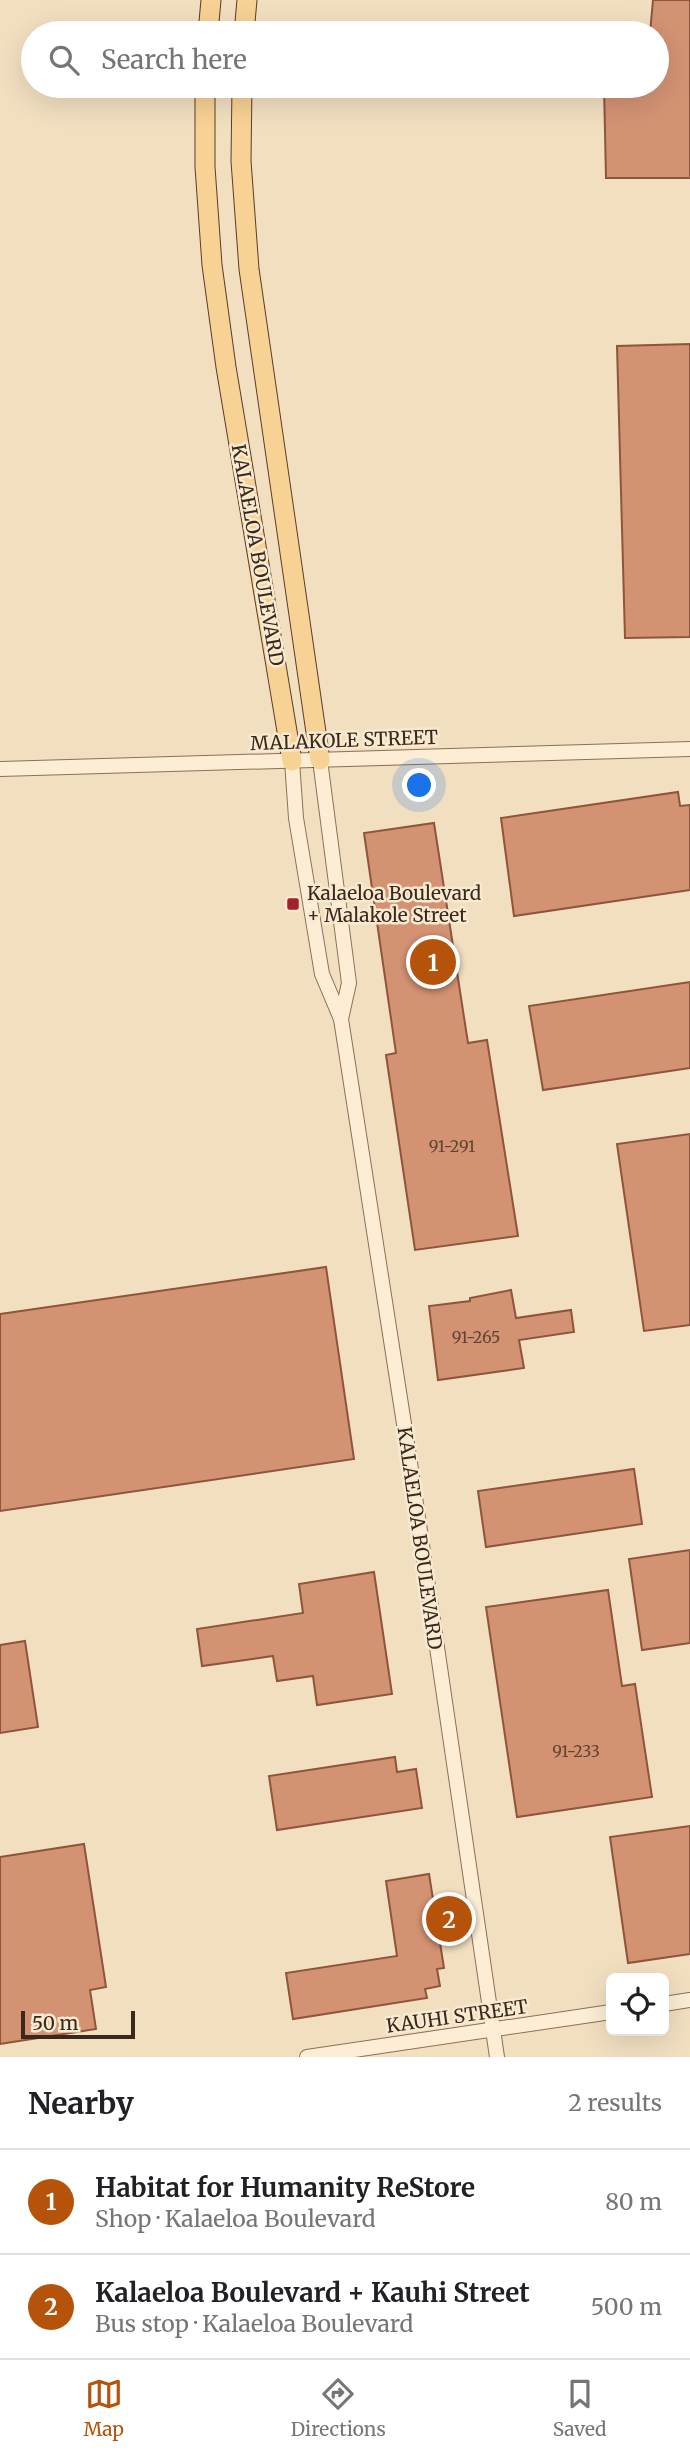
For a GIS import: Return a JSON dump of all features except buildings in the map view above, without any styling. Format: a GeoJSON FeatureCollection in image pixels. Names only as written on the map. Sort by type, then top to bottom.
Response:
{"type":"FeatureCollection","features":[{"type":"Feature","properties":{"kind":"main road"},"geometry":{"type":"LineString","coordinates":[[209,21],[211,0]]}},
{"type":"Feature","properties":{"kind":"main road"},"geometry":{"type":"LineString","coordinates":[[245,21],[247,0]]}},
{"type":"Feature","properties":{"kind":"main road","name":"KALAELOA BOULEVARD"},"geometry":{"type":"LineString","coordinates":[[205,98],[205,167],[212,265],[226,367],[292,761]]}},
{"type":"Feature","properties":{"kind":"main road","name":"KALAELOA BOULEVARD"},"geometry":{"type":"LineString","coordinates":[[242,98],[241,161],[249,269],[320,760]]}},
{"type":"Feature","properties":{"kind":"street","name":"MALAKOLE STREET"},"geometry":{"type":"LineString","coordinates":[[0,769],[690,749]]}},
{"type":"Feature","properties":{"kind":"street","name":"KALAELOA BOULEVARD"},"geometry":{"type":"LineString","coordinates":[[320,760],[349,983],[341,1019]]}},
{"type":"Feature","properties":{"kind":"street","name":"KALAELOA BOULEVARD"},"geometry":{"type":"LineString","coordinates":[[292,761],[296,818],[322,974],[341,1019],[409,1456],[497,2057]]}},
{"type":"Feature","properties":{"kind":"street"},"geometry":{"type":"LineString","coordinates":[[669,2003],[690,2000]]}},
{"type":"Feature","properties":{"kind":"street","name":"KAUHI STREET"},"geometry":{"type":"LineString","coordinates":[[307,2057],[606,2013]]}},
{"type":"Feature","properties":{"kind":"place","name":"Kalaeloa Boulevard + Malakole Street"},"geometry":{"type":"Point","coordinates":[293,904]}},
{"type":"Feature","properties":{"kind":"place","name":"Habitat for Humanity ReStore"},"geometry":{"type":"Point","coordinates":[433,962]}},
{"type":"Feature","properties":{"kind":"place","name":"Kalaeloa Boulevard + Kauhi Street"},"geometry":{"type":"Point","coordinates":[449,1919]}}]}
